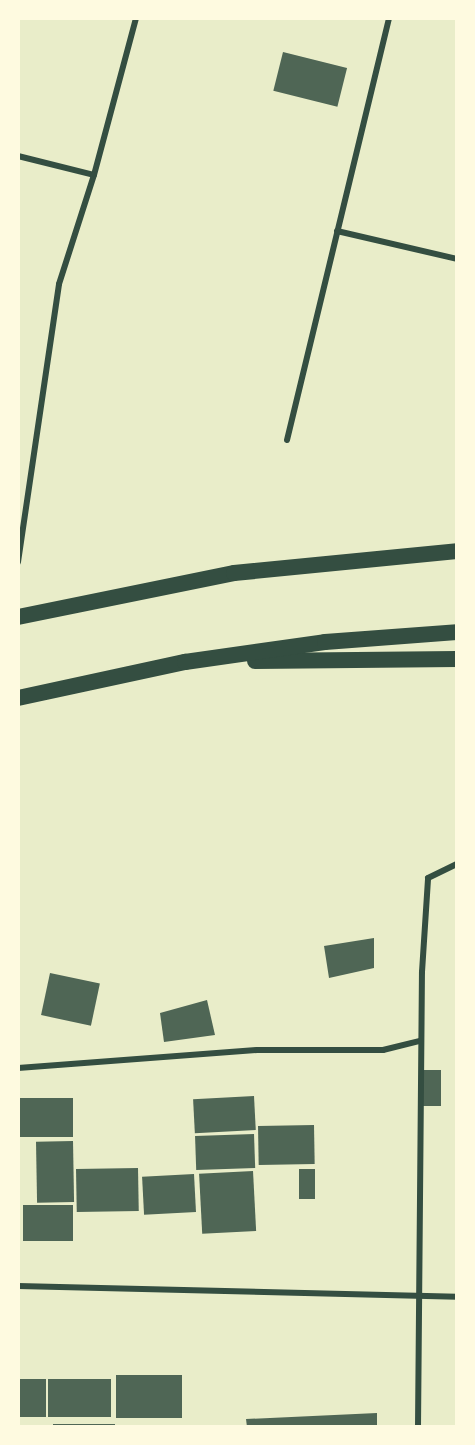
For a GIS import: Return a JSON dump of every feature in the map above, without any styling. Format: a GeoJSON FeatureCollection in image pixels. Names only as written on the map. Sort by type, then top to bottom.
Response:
{"type":"FeatureCollection","features":[{"type":"Feature","properties":{"kind":"highway"},"geometry":{"type":"LineString","coordinates":[[18,617],[234,573],[457,551]]}},
{"type":"Feature","properties":{"kind":"highway"},"geometry":{"type":"LineString","coordinates":[[18,698],[185,662],[325,642],[457,632]]}},
{"type":"Feature","properties":{"kind":"highway"},"geometry":{"type":"LineString","coordinates":[[185,662],[457,658]]}},
{"type":"Feature","properties":{"kind":"street"},"geometry":{"type":"LineString","coordinates":[[18,562],[59,284],[94,176],[136,18]]}},
{"type":"Feature","properties":{"kind":"street"},"geometry":{"type":"LineString","coordinates":[[287,440],[389,18]]}},
{"type":"Feature","properties":{"kind":"street"},"geometry":{"type":"LineString","coordinates":[[18,156],[94,176]]}},
{"type":"Feature","properties":{"kind":"street"},"geometry":{"type":"LineString","coordinates":[[337,231],[457,259]]}},
{"type":"Feature","properties":{"kind":"street"},"geometry":{"type":"LineString","coordinates":[[418,1427],[419,1041],[428,878],[457,864]]}},
{"type":"Feature","properties":{"kind":"street"},"geometry":{"type":"LineString","coordinates":[[18,1068],[257,1050],[383,1050],[419,1041]]}},
{"type":"Feature","properties":{"kind":"street"},"geometry":{"type":"LineString","coordinates":[[18,1286],[418,1298],[457,1297]]}},
{"type":"Feature","properties":{"kind":"building"},"geometry":{"type":"Polygon","coordinates":[[[283,52],[347,68],[337,107],[273,91],[283,52]]]}},
{"type":"Feature","properties":{"kind":"building"},"geometry":{"type":"Polygon","coordinates":[[[374,938],[374,968],[329,978],[324,946],[374,938]]]}},
{"type":"Feature","properties":{"kind":"building"},"geometry":{"type":"Polygon","coordinates":[[[50,973],[100,984],[91,1026],[41,1015],[50,973]]]}},
{"type":"Feature","properties":{"kind":"building"},"geometry":{"type":"Polygon","coordinates":[[[207,1000],[215,1035],[164,1042],[160,1013],[207,1000]]]}},
{"type":"Feature","properties":{"kind":"building"},"geometry":{"type":"Polygon","coordinates":[[[422,1070],[441,1070],[441,1106],[422,1106],[422,1070]]]}},
{"type":"Feature","properties":{"kind":"building"},"geometry":{"type":"Polygon","coordinates":[[[254,1096],[256,1130],[195,1133],[193,1099],[254,1096]]]}},
{"type":"Feature","properties":{"kind":"building"},"geometry":{"type":"Polygon","coordinates":[[[18,1098],[73,1098],[73,1137],[18,1137],[18,1098]]]}},
{"type":"Feature","properties":{"kind":"building"},"geometry":{"type":"Polygon","coordinates":[[[314,1125],[315,1164],[259,1165],[258,1126],[314,1125]]]}},
{"type":"Feature","properties":{"kind":"building"},"geometry":{"type":"Polygon","coordinates":[[[254,1134],[255,1168],[196,1170],[195,1136],[254,1134]]]}},
{"type":"Feature","properties":{"kind":"building"},"geometry":{"type":"Polygon","coordinates":[[[73,1141],[74,1202],[37,1203],[36,1142],[73,1141]]]}},
{"type":"Feature","properties":{"kind":"building"},"geometry":{"type":"Polygon","coordinates":[[[138,1168],[139,1211],[77,1212],[76,1169],[138,1168]]]}},
{"type":"Feature","properties":{"kind":"building"},"geometry":{"type":"Polygon","coordinates":[[[299,1169],[315,1169],[315,1199],[299,1199],[299,1169]]]}},
{"type":"Feature","properties":{"kind":"building"},"geometry":{"type":"Polygon","coordinates":[[[253,1171],[256,1231],[202,1234],[199,1174],[253,1171]]]}},
{"type":"Feature","properties":{"kind":"building"},"geometry":{"type":"Polygon","coordinates":[[[194,1174],[196,1212],[144,1215],[142,1177],[194,1174]]]}},
{"type":"Feature","properties":{"kind":"building"},"geometry":{"type":"Polygon","coordinates":[[[23,1205],[73,1205],[73,1241],[23,1241],[23,1205]]]}},
{"type":"Feature","properties":{"kind":"building"},"geometry":{"type":"Polygon","coordinates":[[[116,1375],[182,1375],[182,1418],[116,1418],[116,1375]]]}},
{"type":"Feature","properties":{"kind":"building"},"geometry":{"type":"Polygon","coordinates":[[[18,1379],[46,1379],[46,1417],[18,1417],[18,1379]]]}},
{"type":"Feature","properties":{"kind":"building"},"geometry":{"type":"Polygon","coordinates":[[[48,1379],[111,1379],[111,1417],[48,1417],[48,1379]]]}},
{"type":"Feature","properties":{"kind":"building"},"geometry":{"type":"Polygon","coordinates":[[[377,1413],[377,1427],[247,1427],[246,1419],[377,1413]]]}},
{"type":"Feature","properties":{"kind":"building"},"geometry":{"type":"Polygon","coordinates":[[[53,1424],[115,1424],[115,1427],[53,1427],[53,1424]]]}}]}
